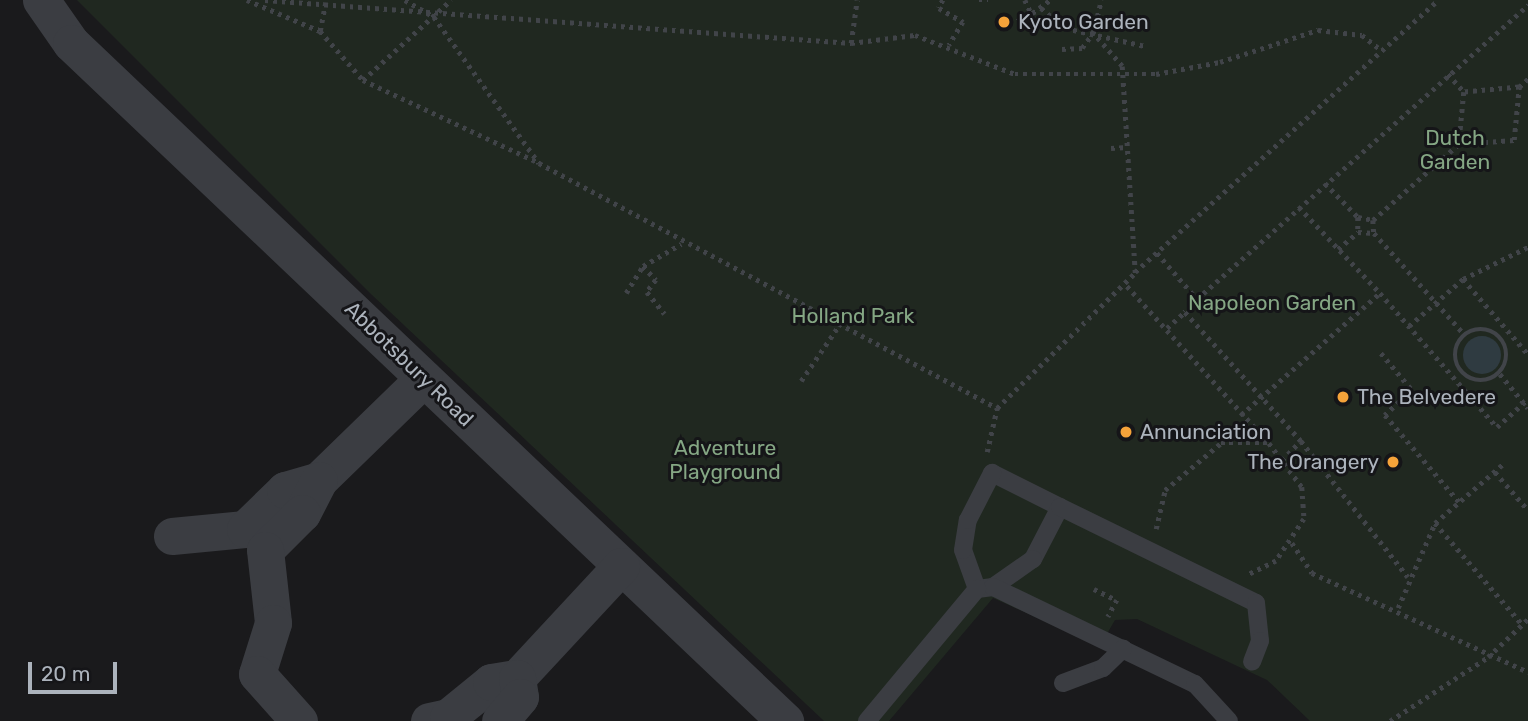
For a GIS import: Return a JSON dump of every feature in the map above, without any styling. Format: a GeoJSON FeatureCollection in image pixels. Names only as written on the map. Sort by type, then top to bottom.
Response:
{"type":"FeatureCollection","features":[{"type":"Feature","properties":{"kind":"street","name":"Abbotsbury Road"},"geometry":{"type":"LineString","coordinates":[[41,0],[71,43],[785,721]]}},
{"type":"Feature","properties":{"kind":"street"},"geometry":{"type":"LineString","coordinates":[[172,536],[255,540],[302,513],[319,480],[424,378]]}},
{"type":"Feature","properties":{"kind":"street"},"geometry":{"type":"LineString","coordinates":[[255,540],[273,623],[257,674],[299,721]]}},
{"type":"Feature","properties":{"kind":"street"},"geometry":{"type":"LineString","coordinates":[[443,720],[491,682],[517,678],[621,566]]}},
{"type":"Feature","properties":{"kind":"street"},"geometry":{"type":"LineString","coordinates":[[500,721],[520,697],[517,678]]}},
{"type":"Feature","properties":{"kind":"lane"},"geometry":{"type":"LineString","coordinates":[[1228,721],[1195,684],[1098,636],[985,588],[963,550],[968,520],[992,473],[1256,603],[1261,642],[1252,662]]}},
{"type":"Feature","properties":{"kind":"lane"},"geometry":{"type":"LineString","coordinates":[[867,721],[985,588],[1033,559],[1060,508]]}},
{"type":"Feature","properties":{"kind":"lane"},"geometry":{"type":"LineString","coordinates":[[1063,682],[1103,668],[1123,649]]}},
{"type":"Feature","properties":{"kind":"path"},"geometry":{"type":"LineString","coordinates":[[247,0],[320,32],[363,80],[539,163],[682,243],[997,408]]}},
{"type":"Feature","properties":{"kind":"path"},"geometry":{"type":"LineString","coordinates":[[265,0],[325,3],[433,17],[851,43],[915,35],[949,45],[1015,74],[1123,78],[1220,62],[1318,30],[1362,36],[1381,50]]}},
{"type":"Feature","properties":{"kind":"path"},"geometry":{"type":"LineString","coordinates":[[405,0],[433,17],[539,163]]}},
{"type":"Feature","properties":{"kind":"path"},"geometry":{"type":"LineString","coordinates":[[363,80],[451,0]]}},
{"type":"Feature","properties":{"kind":"path"},"geometry":{"type":"LineString","coordinates":[[851,43],[857,0]]}},
{"type":"Feature","properties":{"kind":"path"},"geometry":{"type":"LineString","coordinates":[[943,0],[939,8],[963,22],[949,45]]}},
{"type":"Feature","properties":{"kind":"path"},"geometry":{"type":"LineString","coordinates":[[979,0],[988,0]]}},
{"type":"Feature","properties":{"kind":"path"},"geometry":{"type":"LineString","coordinates":[[1025,0],[1031,13]]}},
{"type":"Feature","properties":{"kind":"path"},"geometry":{"type":"LineString","coordinates":[[1017,21],[1050,0]]}},
{"type":"Feature","properties":{"kind":"path"},"geometry":{"type":"LineString","coordinates":[[1062,49],[1082,48],[1093,33],[1101,0]]}},
{"type":"Feature","properties":{"kind":"path"},"geometry":{"type":"LineString","coordinates":[[992,473],[987,449],[997,408],[1127,286],[1135,273],[1438,0]]}},
{"type":"Feature","properties":{"kind":"path"},"geometry":{"type":"LineString","coordinates":[[320,32],[325,3]]}},
{"type":"Feature","properties":{"kind":"path"},"geometry":{"type":"LineString","coordinates":[[1167,328],[1325,183],[1528,5]]}},
{"type":"Feature","properties":{"kind":"path"},"geometry":{"type":"LineString","coordinates":[[1038,8],[1065,29],[1145,46]]}},
{"type":"Feature","properties":{"kind":"path"},"geometry":{"type":"LineString","coordinates":[[1093,33],[1118,57],[1123,78],[1135,273]]}},
{"type":"Feature","properties":{"kind":"path"},"geometry":{"type":"LineString","coordinates":[[1448,75],[1464,92],[1459,144]]}},
{"type":"Feature","properties":{"kind":"path"},"geometry":{"type":"LineString","coordinates":[[1464,92],[1519,87],[1528,79]]}},
{"type":"Feature","properties":{"kind":"path"},"geometry":{"type":"LineString","coordinates":[[1373,220],[1459,144],[1514,140],[1519,87]]}},
{"type":"Feature","properties":{"kind":"path"},"geometry":{"type":"LineString","coordinates":[[1111,148],[1127,147]]}},
{"type":"Feature","properties":{"kind":"path"},"geometry":{"type":"LineString","coordinates":[[1325,183],[1357,217],[1373,220]]}},
{"type":"Feature","properties":{"kind":"path"},"geometry":{"type":"LineString","coordinates":[[1299,207],[1380,293],[1497,427],[1527,403],[1500,373]]}},
{"type":"Feature","properties":{"kind":"path"},"geometry":{"type":"LineString","coordinates":[[1357,217],[1358,232]]}},
{"type":"Feature","properties":{"kind":"path"},"geometry":{"type":"LineString","coordinates":[[1373,220],[1374,233],[1465,335]]}},
{"type":"Feature","properties":{"kind":"path"},"geometry":{"type":"LineString","coordinates":[[1338,249],[1358,232],[1374,233]]}},
{"type":"Feature","properties":{"kind":"path"},"geometry":{"type":"LineString","coordinates":[[626,293],[643,266],[682,243]]}},
{"type":"Feature","properties":{"kind":"path"},"geometry":{"type":"LineString","coordinates":[[1409,326],[1463,279],[1528,247]]}},
{"type":"Feature","properties":{"kind":"path"},"geometry":{"type":"LineString","coordinates":[[1157,253],[1197,299]]}},
{"type":"Feature","properties":{"kind":"path"},"geometry":{"type":"LineString","coordinates":[[643,266],[656,280],[647,292],[665,314]]}},
{"type":"Feature","properties":{"kind":"path"},"geometry":{"type":"LineString","coordinates":[[1463,279],[1528,354]]}},
{"type":"Feature","properties":{"kind":"path"},"geometry":{"type":"LineString","coordinates":[[1127,286],[1269,443],[1302,487],[1304,519],[1292,543],[1276,561],[1242,578],[1203,578]]}},
{"type":"Feature","properties":{"kind":"path"},"geometry":{"type":"LineString","coordinates":[[1241,415],[1380,293]]}},
{"type":"Feature","properties":{"kind":"path"},"geometry":{"type":"LineString","coordinates":[[1185,312],[1301,441],[1408,577]]}},
{"type":"Feature","properties":{"kind":"path"},"geometry":{"type":"LineString","coordinates":[[801,381],[840,324]]}},
{"type":"Feature","properties":{"kind":"path"},"geometry":{"type":"LineString","coordinates":[[1487,330],[1501,338],[1507,352],[1500,373],[1478,381],[1463,374],[1456,351],[1465,335],[1487,330]]}},
{"type":"Feature","properties":{"kind":"path"},"geometry":{"type":"LineString","coordinates":[[1501,338],[1508,331]]}},
{"type":"Feature","properties":{"kind":"path"},"geometry":{"type":"LineString","coordinates":[[1381,353],[1412,390],[1385,415],[1459,502]]}},
{"type":"Feature","properties":{"kind":"path"},"geometry":{"type":"LineString","coordinates":[[1456,380],[1463,374]]}},
{"type":"Feature","properties":{"kind":"path"},"geometry":{"type":"LineString","coordinates":[[1282,460],[1305,436]]}},
{"type":"Feature","properties":{"kind":"path"},"geometry":{"type":"LineString","coordinates":[[1166,559],[1156,511],[1165,489],[1221,443],[1269,443]]}},
{"type":"Feature","properties":{"kind":"path"},"geometry":{"type":"LineString","coordinates":[[1398,608],[1408,577],[1435,523],[1502,465]]}},
{"type":"Feature","properties":{"kind":"path"},"geometry":{"type":"LineString","coordinates":[[1495,472],[1528,510]]}},
{"type":"Feature","properties":{"kind":"path"},"geometry":{"type":"LineString","coordinates":[[1435,523],[1522,624]]}},
{"type":"Feature","properties":{"kind":"path"},"geometry":{"type":"LineString","coordinates":[[1292,543],[1312,573],[1398,608],[1488,657],[1528,672]]}},
{"type":"Feature","properties":{"kind":"path"},"geometry":{"type":"LineString","coordinates":[[1094,589],[1117,600],[1098,636]]}},
{"type":"Feature","properties":{"kind":"path"},"geometry":{"type":"LineString","coordinates":[[1390,721],[1488,657],[1528,619]]}},
{"type":"Feature","properties":{"kind":"green space","name":"Holland Park"},"geometry":{"type":"Polygon","coordinates":[[[77,0],[1528,0],[1528,721],[1310,721],[1267,680],[1137,619],[1115,620],[1100,646],[993,598],[889,721],[824,721],[372,295],[77,0]]]}},
{"type":"Feature","properties":{"kind":"shaded area"},"geometry":{"type":"Polygon","coordinates":[[[1482,336],[1495,342],[1501,355],[1495,368],[1482,374],[1469,368],[1463,355],[1469,342],[1482,336]]]}},
{"type":"Feature","properties":{"kind":"place","name":"Kyoto Garden"},"geometry":{"type":"Point","coordinates":[1004,22]}},
{"type":"Feature","properties":{"kind":"place","name":"The Belvedere"},"geometry":{"type":"Point","coordinates":[1343,397]}},
{"type":"Feature","properties":{"kind":"place","name":"Annunciation"},"geometry":{"type":"Point","coordinates":[1126,432]}},
{"type":"Feature","properties":{"kind":"place","name":"The Orangery"},"geometry":{"type":"Point","coordinates":[1393,462]}},
{"type":"Feature","properties":{"kind":"park label","name":"Dutch Garden"},"geometry":{"type":"Point","coordinates":[1455,150]}},
{"type":"Feature","properties":{"kind":"park label","name":"Napoleon Garden"},"geometry":{"type":"Point","coordinates":[1272,303]}},
{"type":"Feature","properties":{"kind":"park label","name":"Adventure Playground"},"geometry":{"type":"Point","coordinates":[725,460]}}]}
